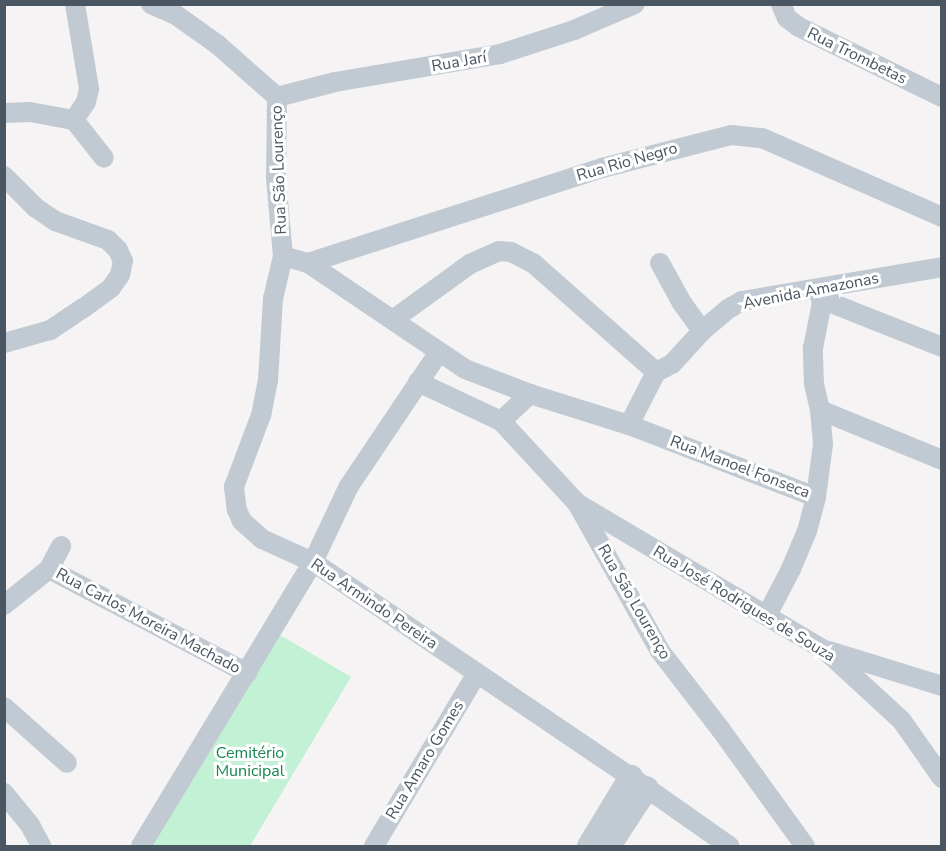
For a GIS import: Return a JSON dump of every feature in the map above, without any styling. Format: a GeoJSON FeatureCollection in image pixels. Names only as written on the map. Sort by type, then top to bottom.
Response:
{"type":"FeatureCollection","features":[{"type":"Feature","properties":{"kind":"street"},"geometry":{"type":"LineString","coordinates":[[74,120],[86,102],[89,89],[75,4]]}},
{"type":"Feature","properties":{"kind":"street","name":"Rua São Lourenço"},"geometry":{"type":"LineString","coordinates":[[151,4],[176,15],[218,45],[277,97],[276,178],[283,256],[308,263],[394,318],[465,369],[530,394]]}},
{"type":"Feature","properties":{"kind":"street","name":"Rua Jarí"},"geometry":{"type":"LineString","coordinates":[[277,97],[335,82],[500,54],[574,30],[635,4]]}},
{"type":"Feature","properties":{"kind":"street","name":"Rua Trombetas"},"geometry":{"type":"LineString","coordinates":[[781,4],[787,18],[799,27],[942,97]]}},
{"type":"Feature","properties":{"kind":"street"},"geometry":{"type":"LineString","coordinates":[[4,113],[30,112],[74,120],[104,158]]}},
{"type":"Feature","properties":{"kind":"street","name":"Rua Rio Negro"},"geometry":{"type":"LineString","coordinates":[[308,263],[602,168],[710,138],[731,135],[762,138],[942,217]]}},
{"type":"Feature","properties":{"kind":"street"},"geometry":{"type":"LineString","coordinates":[[4,176],[36,208],[56,221],[108,240],[118,250],[123,261],[120,274],[111,288],[83,308],[50,330],[5,343]]}},
{"type":"Feature","properties":{"kind":"street"},"geometry":{"type":"LineString","coordinates":[[394,318],[470,264],[499,252],[511,252],[533,263],[656,372]]}},
{"type":"Feature","properties":{"kind":"street","name":"Rua Armindo Pereira"},"geometry":{"type":"LineString","coordinates":[[283,256],[273,299],[268,380],[261,416],[237,477],[234,498],[240,516],[249,529],[262,539],[313,562],[729,846]]}},
{"type":"Feature","properties":{"kind":"street"},"geometry":{"type":"LineString","coordinates":[[660,263],[682,303],[702,330]]}},
{"type":"Feature","properties":{"kind":"street","name":"Avenida Amazonas"},"geometry":{"type":"LineString","coordinates":[[629,425],[656,372],[680,357],[702,330],[742,301],[823,293],[942,267]]}},
{"type":"Feature","properties":{"kind":"street"},"geometry":{"type":"LineString","coordinates":[[823,293],[942,347]]}},
{"type":"Feature","properties":{"kind":"street","name":"Rua Manoel Fonseca"},"geometry":{"type":"LineString","coordinates":[[530,394],[629,425],[816,497],[823,444],[820,410],[814,384],[813,348],[823,293]]}},
{"type":"Feature","properties":{"kind":"street"},"geometry":{"type":"LineString","coordinates":[[141,846],[313,562],[350,486],[439,352]]}},
{"type":"Feature","properties":{"kind":"street"},"geometry":{"type":"LineString","coordinates":[[418,382],[501,421],[530,394]]}},
{"type":"Feature","properties":{"kind":"street"},"geometry":{"type":"LineString","coordinates":[[820,410],[942,460]]}},
{"type":"Feature","properties":{"kind":"street","name":"Rua São Lourenço"},"geometry":{"type":"LineString","coordinates":[[501,421],[577,503],[660,651],[748,765],[805,846]]}},
{"type":"Feature","properties":{"kind":"street"},"geometry":{"type":"LineString","coordinates":[[767,615],[791,569],[807,531],[816,497]]}},
{"type":"Feature","properties":{"kind":"street","name":"Rua José Rodrigues de Souza"},"geometry":{"type":"LineString","coordinates":[[577,503],[826,651],[902,721],[940,771]]}},
{"type":"Feature","properties":{"kind":"street"},"geometry":{"type":"LineString","coordinates":[[4,605],[49,568],[61,546]]}},
{"type":"Feature","properties":{"kind":"street","name":"Rua Carlos Moreira Machado"},"geometry":{"type":"LineString","coordinates":[[49,568],[247,673]]}},
{"type":"Feature","properties":{"kind":"street"},"geometry":{"type":"LineString","coordinates":[[826,651],[942,686]]}},
{"type":"Feature","properties":{"kind":"street","name":"Rua Amaro Gomes"},"geometry":{"type":"LineString","coordinates":[[374,846],[477,673]]}},
{"type":"Feature","properties":{"kind":"street"},"geometry":{"type":"LineString","coordinates":[[4,707],[67,763]]}},
{"type":"Feature","properties":{"kind":"street"},"geometry":{"type":"LineString","coordinates":[[589,846],[639,783]]}},
{"type":"Feature","properties":{"kind":"street"},"geometry":{"type":"LineString","coordinates":[[609,846],[639,783]]}},
{"type":"Feature","properties":{"kind":"street"},"geometry":{"type":"LineString","coordinates":[[4,793],[30,825],[41,846]]}},
{"type":"Feature","properties":{"kind":"green space","name":"Cemitério Municipal"},"geometry":{"type":"Polygon","coordinates":[[[275,632],[351,677],[250,846],[149,846],[275,632]]]}}]}
